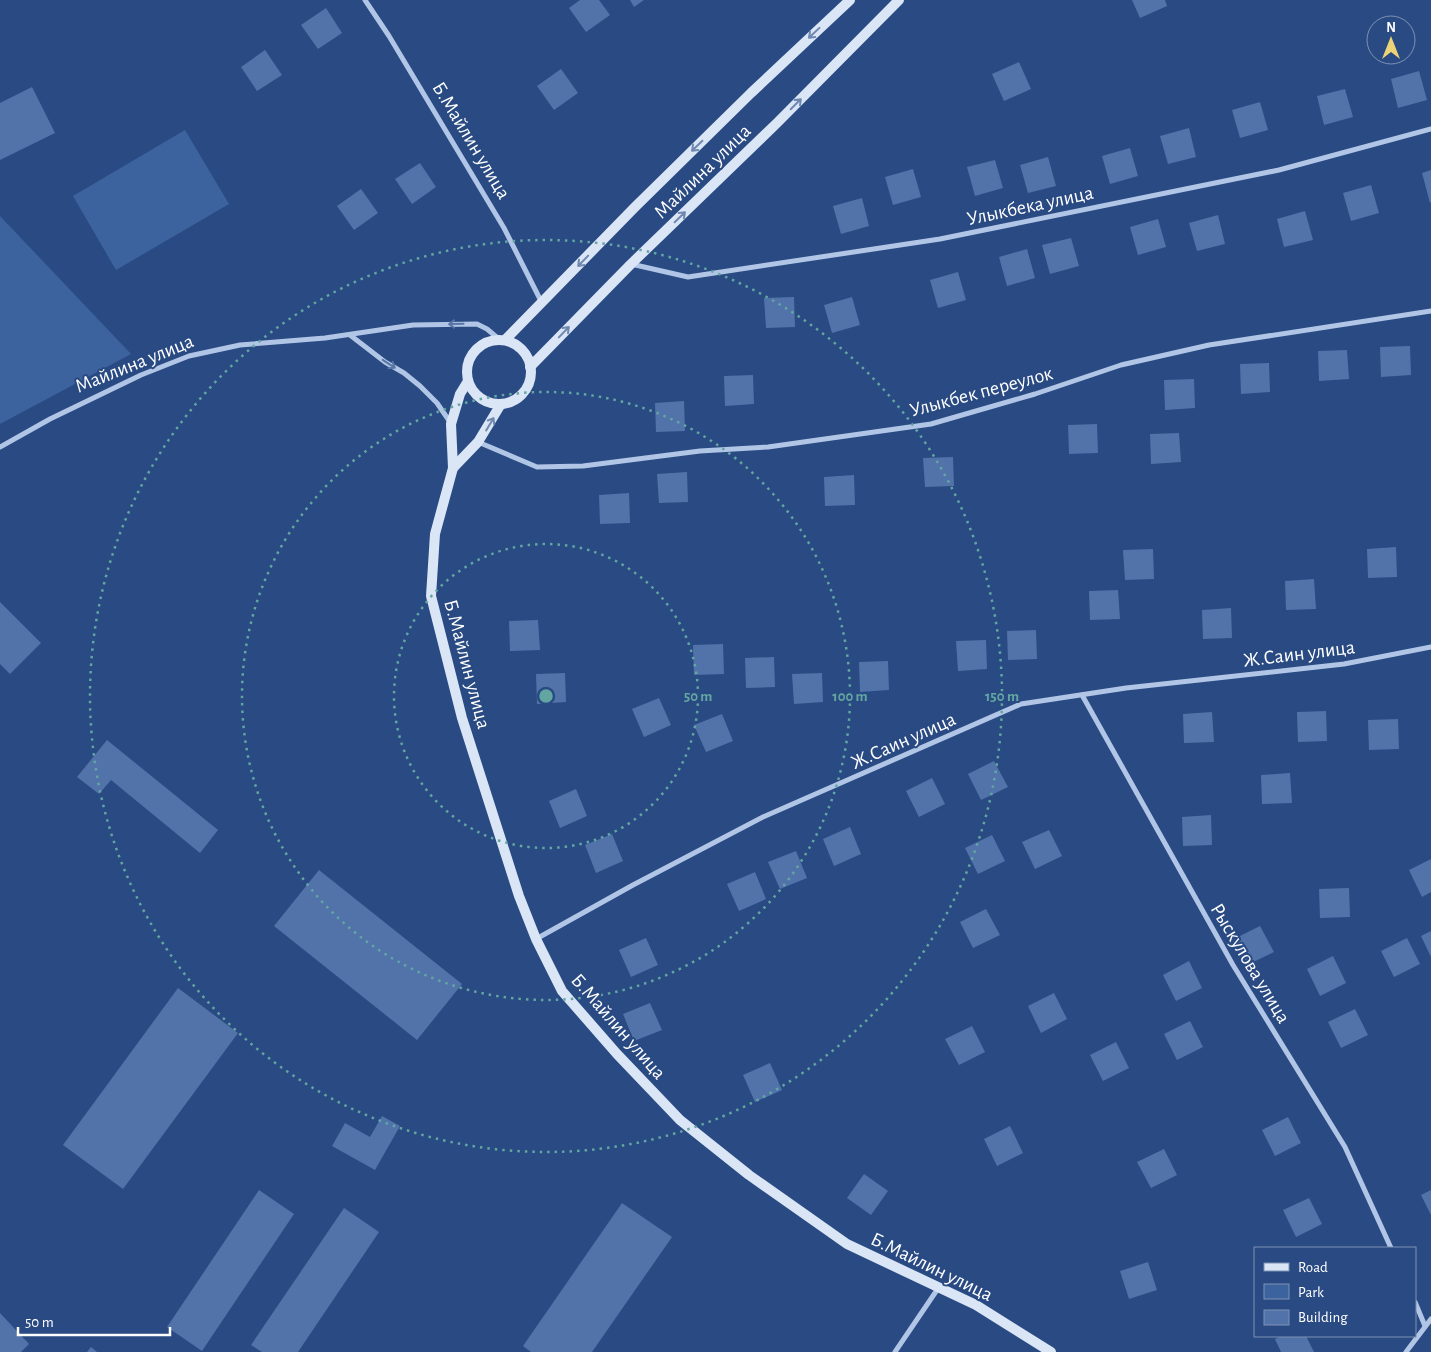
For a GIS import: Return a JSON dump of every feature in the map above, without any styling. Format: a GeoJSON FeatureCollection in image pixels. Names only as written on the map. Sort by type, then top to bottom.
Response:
{"type":"FeatureCollection","features":[{"type":"Feature","properties":{"kind":"street","name":"Б.Майлин улица"},"geometry":{"type":"LineString","coordinates":[[365,0],[389,36],[504,228],[542,304]]}},
{"type":"Feature","properties":{"kind":"street","name":"Майлина улица"},"geometry":{"type":"LineString","coordinates":[[468,381],[467,369],[470,357],[478,347],[490,341],[502,340],[542,304],[636,206],[751,93],[850,0]]}},
{"type":"Feature","properties":{"kind":"street","name":"Майлина улица"},"geometry":{"type":"LineString","coordinates":[[0,447],[58,415],[141,375],[189,356],[240,345],[350,335],[413,325],[477,324],[502,340],[516,345],[525,354],[530,367],[632,264],[777,124],[899,0]]}},
{"type":"Feature","properties":{"kind":"street","name":"Улыкбека улица"},"geometry":{"type":"LineString","coordinates":[[632,264],[688,276],[940,239],[1278,170],[1431,129]]}},
{"type":"Feature","properties":{"kind":"street","name":"Улыкбек переулок"},"geometry":{"type":"LineString","coordinates":[[478,442],[537,467],[583,466],[700,451],[768,448],[931,424],[1035,394],[1121,365],[1209,345],[1431,311]]}},
{"type":"Feature","properties":{"kind":"street"},"geometry":{"type":"LineString","coordinates":[[350,335],[420,386],[437,403],[451,424]]}},
{"type":"Feature","properties":{"kind":"street"},"geometry":{"type":"LineString","coordinates":[[468,381],[475,394],[487,402],[501,404],[514,400],[524,392],[530,380],[530,367]]}},
{"type":"Feature","properties":{"kind":"street","name":"Б.Майлин улица"},"geometry":{"type":"LineString","coordinates":[[468,381],[460,394],[451,424],[453,468],[435,534],[431,596],[462,718],[520,896],[536,939],[562,991],[617,1054],[680,1120],[749,1175],[847,1244],[976,1305],[1051,1352]]}},
{"type":"Feature","properties":{"kind":"street","name":"Б.Майлин улица"},"geometry":{"type":"LineString","coordinates":[[453,468],[478,442],[501,404]]}},
{"type":"Feature","properties":{"kind":"street","name":"Ж.Саин улица"},"geometry":{"type":"LineString","coordinates":[[536,939],[633,885],[763,818],[1021,704],[1126,688],[1344,664],[1431,647]]}},
{"type":"Feature","properties":{"kind":"street","name":"Рыскулова улица"},"geometry":{"type":"LineString","coordinates":[[1082,695],[1233,965],[1345,1147],[1392,1247]]}},
{"type":"Feature","properties":{"kind":"street"},"geometry":{"type":"LineString","coordinates":[[896,1352],[939,1287]]}},
{"type":"Feature","properties":{"kind":"street"},"geometry":{"type":"LineString","coordinates":[[1416,1304],[1425,1326]]}},
{"type":"Feature","properties":{"kind":"street"},"geometry":{"type":"LineString","coordinates":[[1406,1352],[1431,1319]]}},
{"type":"Feature","properties":{"kind":"green space"},"geometry":{"type":"Polygon","coordinates":[[[185,130],[229,204],[116,270],[73,196],[185,130]]]}},
{"type":"Feature","properties":{"kind":"green space"},"geometry":{"type":"Polygon","coordinates":[[[0,216],[131,354],[0,424],[0,216]]]}},
{"type":"Feature","properties":{"kind":"building"},"geometry":{"type":"Polygon","coordinates":[[[580,0],[599,0],[610,15],[586,32],[569,8],[580,0]]]}},
{"type":"Feature","properties":{"kind":"building"},"geometry":{"type":"Polygon","coordinates":[[[630,0],[644,0],[634,7],[630,0]]]}},
{"type":"Feature","properties":{"kind":"building"},"geometry":{"type":"Polygon","coordinates":[[[1132,0],[1165,0],[1167,6],[1140,18],[1132,0]]]}},
{"type":"Feature","properties":{"kind":"building"},"geometry":{"type":"Polygon","coordinates":[[[326,8],[342,33],[318,49],[301,25],[326,8]]]}},
{"type":"Feature","properties":{"kind":"building"},"geometry":{"type":"Polygon","coordinates":[[[265,50],[282,75],[257,91],[241,67],[265,50]]]}},
{"type":"Feature","properties":{"kind":"building"},"geometry":{"type":"Polygon","coordinates":[[[1019,62],[1031,89],[1004,101],[992,74],[1019,62]]]}},
{"type":"Feature","properties":{"kind":"building"},"geometry":{"type":"Polygon","coordinates":[[[561,69],[578,93],[554,110],[537,86],[561,69]]]}},
{"type":"Feature","properties":{"kind":"building"},"geometry":{"type":"Polygon","coordinates":[[[1419,71],[1427,100],[1398,108],[1391,79],[1419,71]]]}},
{"type":"Feature","properties":{"kind":"building"},"geometry":{"type":"Polygon","coordinates":[[[32,87],[55,133],[0,160],[0,103],[32,87]]]}},
{"type":"Feature","properties":{"kind":"building"},"geometry":{"type":"Polygon","coordinates":[[[1345,89],[1353,117],[1324,125],[1317,96],[1345,89]]]}},
{"type":"Feature","properties":{"kind":"building"},"geometry":{"type":"Polygon","coordinates":[[[1260,102],[1268,130],[1240,138],[1232,110],[1260,102]]]}},
{"type":"Feature","properties":{"kind":"building"},"geometry":{"type":"Polygon","coordinates":[[[1189,128],[1196,157],[1168,164],[1160,136],[1189,128]]]}},
{"type":"Feature","properties":{"kind":"building"},"geometry":{"type":"Polygon","coordinates":[[[1130,148],[1138,176],[1110,184],[1102,156],[1130,148]]]}},
{"type":"Feature","properties":{"kind":"building"},"geometry":{"type":"Polygon","coordinates":[[[1048,157],[1056,186],[1028,193],[1020,165],[1048,157]]]}},
{"type":"Feature","properties":{"kind":"building"},"geometry":{"type":"Polygon","coordinates":[[[995,160],[1003,188],[975,196],[967,167],[995,160]]]}},
{"type":"Feature","properties":{"kind":"building"},"geometry":{"type":"Polygon","coordinates":[[[420,163],[436,187],[412,204],[395,179],[420,163]]]}},
{"type":"Feature","properties":{"kind":"building"},"geometry":{"type":"Polygon","coordinates":[[[913,169],[921,197],[893,205],[885,177],[913,169]]]}},
{"type":"Feature","properties":{"kind":"building"},"geometry":{"type":"Polygon","coordinates":[[[1431,170],[1431,202],[1430,203],[1422,173],[1431,170]]]}},
{"type":"Feature","properties":{"kind":"building"},"geometry":{"type":"Polygon","coordinates":[[[1371,185],[1379,213],[1351,221],[1343,193],[1371,185]]]}},
{"type":"Feature","properties":{"kind":"building"},"geometry":{"type":"Polygon","coordinates":[[[361,189],[378,213],[354,230],[337,206],[361,189]]]}},
{"type":"Feature","properties":{"kind":"building"},"geometry":{"type":"Polygon","coordinates":[[[862,198],[869,226],[841,234],[833,206],[862,198]]]}},
{"type":"Feature","properties":{"kind":"building"},"geometry":{"type":"Polygon","coordinates":[[[1305,211],[1313,240],[1284,247],[1277,219],[1305,211]]]}},
{"type":"Feature","properties":{"kind":"building"},"geometry":{"type":"Polygon","coordinates":[[[1218,215],[1225,244],[1197,251],[1189,223],[1218,215]]]}},
{"type":"Feature","properties":{"kind":"building"},"geometry":{"type":"Polygon","coordinates":[[[1158,219],[1166,247],[1138,255],[1130,227],[1158,219]]]}},
{"type":"Feature","properties":{"kind":"building"},"geometry":{"type":"Polygon","coordinates":[[[1071,238],[1079,266],[1050,274],[1042,245],[1071,238]]]}},
{"type":"Feature","properties":{"kind":"building"},"geometry":{"type":"Polygon","coordinates":[[[1027,249],[1035,278],[1007,286],[999,257],[1027,249]]]}},
{"type":"Feature","properties":{"kind":"building"},"geometry":{"type":"Polygon","coordinates":[[[958,272],[966,300],[938,308],[930,280],[958,272]]]}},
{"type":"Feature","properties":{"kind":"building"},"geometry":{"type":"Polygon","coordinates":[[[794,297],[795,327],[766,328],[764,298],[794,297]]]}},
{"type":"Feature","properties":{"kind":"building"},"geometry":{"type":"Polygon","coordinates":[[[852,297],[860,325],[832,333],[824,305],[852,297]]]}},
{"type":"Feature","properties":{"kind":"building"},"geometry":{"type":"Polygon","coordinates":[[[1410,346],[1411,375],[1381,377],[1380,347],[1410,346]]]}},
{"type":"Feature","properties":{"kind":"building"},"geometry":{"type":"Polygon","coordinates":[[[1347,350],[1349,379],[1319,381],[1318,351],[1347,350]]]}},
{"type":"Feature","properties":{"kind":"building"},"geometry":{"type":"Polygon","coordinates":[[[1269,363],[1270,392],[1241,394],[1240,364],[1269,363]]]}},
{"type":"Feature","properties":{"kind":"building"},"geometry":{"type":"Polygon","coordinates":[[[753,375],[754,404],[725,406],[724,376],[753,375]]]}},
{"type":"Feature","properties":{"kind":"building"},"geometry":{"type":"Polygon","coordinates":[[[1194,379],[1195,408],[1165,410],[1164,380],[1194,379]]]}},
{"type":"Feature","properties":{"kind":"building"},"geometry":{"type":"Polygon","coordinates":[[[684,401],[685,431],[656,432],[655,403],[684,401]]]}},
{"type":"Feature","properties":{"kind":"building"},"geometry":{"type":"Polygon","coordinates":[[[1097,424],[1098,453],[1069,454],[1068,425],[1097,424]]]}},
{"type":"Feature","properties":{"kind":"building"},"geometry":{"type":"Polygon","coordinates":[[[1179,433],[1181,462],[1151,464],[1150,434],[1179,433]]]}},
{"type":"Feature","properties":{"kind":"building"},"geometry":{"type":"Polygon","coordinates":[[[953,457],[954,486],[925,487],[923,458],[953,457]]]}},
{"type":"Feature","properties":{"kind":"building"},"geometry":{"type":"Polygon","coordinates":[[[687,472],[688,502],[659,503],[657,474],[687,472]]]}},
{"type":"Feature","properties":{"kind":"building"},"geometry":{"type":"Polygon","coordinates":[[[854,475],[855,505],[825,506],[824,477],[854,475]]]}},
{"type":"Feature","properties":{"kind":"building"},"geometry":{"type":"Polygon","coordinates":[[[629,493],[630,523],[600,524],[599,495],[629,493]]]}},
{"type":"Feature","properties":{"kind":"building"},"geometry":{"type":"Polygon","coordinates":[[[1396,547],[1397,577],[1368,578],[1367,549],[1396,547]]]}},
{"type":"Feature","properties":{"kind":"building"},"geometry":{"type":"Polygon","coordinates":[[[1153,549],[1154,579],[1125,580],[1123,550],[1153,549]]]}},
{"type":"Feature","properties":{"kind":"building"},"geometry":{"type":"Polygon","coordinates":[[[1314,579],[1316,609],[1286,610],[1285,581],[1314,579]]]}},
{"type":"Feature","properties":{"kind":"building"},"geometry":{"type":"Polygon","coordinates":[[[1118,590],[1120,619],[1090,620],[1089,591],[1118,590]]]}},
{"type":"Feature","properties":{"kind":"building"},"geometry":{"type":"Polygon","coordinates":[[[0,602],[41,643],[10,674],[0,664],[0,602]]]}},
{"type":"Feature","properties":{"kind":"building"},"geometry":{"type":"Polygon","coordinates":[[[1231,608],[1232,638],[1203,639],[1202,610],[1231,608]]]}},
{"type":"Feature","properties":{"kind":"building"},"geometry":{"type":"Polygon","coordinates":[[[538,620],[540,650],[510,651],[509,621],[538,620]]]}},
{"type":"Feature","properties":{"kind":"building"},"geometry":{"type":"Polygon","coordinates":[[[1036,630],[1037,659],[1008,660],[1007,631],[1036,630]]]}},
{"type":"Feature","properties":{"kind":"building"},"geometry":{"type":"Polygon","coordinates":[[[986,640],[987,669],[958,671],[956,641],[986,640]]]}},
{"type":"Feature","properties":{"kind":"building"},"geometry":{"type":"Polygon","coordinates":[[[723,644],[724,674],[694,675],[693,645],[723,644]]]}},
{"type":"Feature","properties":{"kind":"building"},"geometry":{"type":"Polygon","coordinates":[[[774,657],[775,687],[746,688],[745,658],[774,657]]]}},
{"type":"Feature","properties":{"kind":"building"},"geometry":{"type":"Polygon","coordinates":[[[888,661],[889,690],[860,692],[859,662],[888,661]]]}},
{"type":"Feature","properties":{"kind":"building"},"geometry":{"type":"Polygon","coordinates":[[[565,673],[566,702],[537,704],[536,674],[565,673]]]}},
{"type":"Feature","properties":{"kind":"building"},"geometry":{"type":"Polygon","coordinates":[[[822,673],[823,702],[794,704],[792,674],[822,673]]]}},
{"type":"Feature","properties":{"kind":"building"},"geometry":{"type":"Polygon","coordinates":[[[659,698],[671,725],[644,737],[632,709],[659,698]]]}},
{"type":"Feature","properties":{"kind":"building"},"geometry":{"type":"Polygon","coordinates":[[[1326,711],[1327,741],[1298,742],[1297,712],[1326,711]]]}},
{"type":"Feature","properties":{"kind":"building"},"geometry":{"type":"Polygon","coordinates":[[[1212,712],[1214,742],[1184,743],[1183,714],[1212,712]]]}},
{"type":"Feature","properties":{"kind":"building"},"geometry":{"type":"Polygon","coordinates":[[[722,714],[733,741],[706,752],[694,725],[722,714]]]}},
{"type":"Feature","properties":{"kind":"building"},"geometry":{"type":"Polygon","coordinates":[[[1398,719],[1399,749],[1369,750],[1368,720],[1398,719]]]}},
{"type":"Feature","properties":{"kind":"building"},"geometry":{"type":"Polygon","coordinates":[[[107,740],[218,830],[200,853],[111,780],[99,794],[77,777],[107,740]]]}},
{"type":"Feature","properties":{"kind":"building"},"geometry":{"type":"Polygon","coordinates":[[[994,761],[1008,787],[981,800],[968,774],[994,761]]]}},
{"type":"Feature","properties":{"kind":"building"},"geometry":{"type":"Polygon","coordinates":[[[1290,773],[1292,803],[1262,804],[1261,775],[1290,773]]]}},
{"type":"Feature","properties":{"kind":"building"},"geometry":{"type":"Polygon","coordinates":[[[932,778],[945,804],[919,817],[906,791],[932,778]]]}},
{"type":"Feature","properties":{"kind":"building"},"geometry":{"type":"Polygon","coordinates":[[[576,789],[587,816],[560,828],[549,801],[576,789]]]}},
{"type":"Feature","properties":{"kind":"building"},"geometry":{"type":"Polygon","coordinates":[[[1211,815],[1212,845],[1183,846],[1182,817],[1211,815]]]}},
{"type":"Feature","properties":{"kind":"building"},"geometry":{"type":"Polygon","coordinates":[[[850,827],[861,854],[834,866],[823,839],[850,827]]]}},
{"type":"Feature","properties":{"kind":"building"},"geometry":{"type":"Polygon","coordinates":[[[1049,830],[1062,856],[1035,869],[1022,842],[1049,830]]]}},
{"type":"Feature","properties":{"kind":"building"},"geometry":{"type":"Polygon","coordinates":[[[612,834],[623,861],[596,873],[585,845],[612,834]]]}},
{"type":"Feature","properties":{"kind":"building"},"geometry":{"type":"Polygon","coordinates":[[[992,835],[1005,861],[978,874],[965,848],[992,835]]]}},
{"type":"Feature","properties":{"kind":"building"},"geometry":{"type":"Polygon","coordinates":[[[796,851],[807,878],[780,889],[768,862],[796,851]]]}},
{"type":"Feature","properties":{"kind":"building"},"geometry":{"type":"Polygon","coordinates":[[[1431,859],[1431,892],[1422,897],[1409,870],[1431,859]]]}},
{"type":"Feature","properties":{"kind":"building"},"geometry":{"type":"Polygon","coordinates":[[[319,870],[462,984],[417,1040],[274,926],[319,870]]]}},
{"type":"Feature","properties":{"kind":"building"},"geometry":{"type":"Polygon","coordinates":[[[755,872],[766,899],[739,911],[727,884],[755,872]]]}},
{"type":"Feature","properties":{"kind":"building"},"geometry":{"type":"Polygon","coordinates":[[[1349,888],[1350,917],[1320,918],[1319,889],[1349,888]]]}},
{"type":"Feature","properties":{"kind":"building"},"geometry":{"type":"Polygon","coordinates":[[[986,909],[1000,935],[973,948],[960,922],[986,909]]]}},
{"type":"Feature","properties":{"kind":"building"},"geometry":{"type":"Polygon","coordinates":[[[1260,926],[1274,952],[1247,965],[1234,939],[1260,926]]]}},
{"type":"Feature","properties":{"kind":"building"},"geometry":{"type":"Polygon","coordinates":[[[1431,931],[1431,957],[1421,936],[1431,931]]]}},
{"type":"Feature","properties":{"kind":"building"},"geometry":{"type":"Polygon","coordinates":[[[646,938],[658,965],[631,977],[619,950],[646,938]]]}},
{"type":"Feature","properties":{"kind":"building"},"geometry":{"type":"Polygon","coordinates":[[[1407,938],[1420,964],[1394,977],[1381,951],[1407,938]]]}},
{"type":"Feature","properties":{"kind":"building"},"geometry":{"type":"Polygon","coordinates":[[[1333,956],[1346,983],[1320,996],[1307,969],[1333,956]]]}},
{"type":"Feature","properties":{"kind":"building"},"geometry":{"type":"Polygon","coordinates":[[[1189,961],[1202,988],[1176,1001],[1163,975],[1189,961]]]}},
{"type":"Feature","properties":{"kind":"building"},"geometry":{"type":"Polygon","coordinates":[[[178,988],[238,1033],[123,1189],[63,1145],[178,988]]]}},
{"type":"Feature","properties":{"kind":"building"},"geometry":{"type":"Polygon","coordinates":[[[1054,993],[1067,1019],[1041,1033],[1028,1006],[1054,993]]]}},
{"type":"Feature","properties":{"kind":"building"},"geometry":{"type":"Polygon","coordinates":[[[650,1003],[662,1030],[634,1041],[623,1014],[650,1003]]]}},
{"type":"Feature","properties":{"kind":"building"},"geometry":{"type":"Polygon","coordinates":[[[1355,1009],[1368,1035],[1341,1048],[1328,1022],[1355,1009]]]}},
{"type":"Feature","properties":{"kind":"building"},"geometry":{"type":"Polygon","coordinates":[[[1190,1021],[1203,1047],[1177,1060],[1164,1034],[1190,1021]]]}},
{"type":"Feature","properties":{"kind":"building"},"geometry":{"type":"Polygon","coordinates":[[[972,1026],[985,1052],[959,1065],[945,1039],[972,1026]]]}},
{"type":"Feature","properties":{"kind":"building"},"geometry":{"type":"Polygon","coordinates":[[[1116,1042],[1129,1068],[1103,1081],[1090,1055],[1116,1042]]]}},
{"type":"Feature","properties":{"kind":"building"},"geometry":{"type":"Polygon","coordinates":[[[770,1063],[782,1090],[755,1102],[743,1075],[770,1063]]]}},
{"type":"Feature","properties":{"kind":"building"},"geometry":{"type":"Polygon","coordinates":[[[382,1116],[400,1126],[375,1170],[332,1146],[345,1123],[370,1137],[382,1116]]]}},
{"type":"Feature","properties":{"kind":"building"},"geometry":{"type":"Polygon","coordinates":[[[1288,1117],[1301,1143],[1275,1156],[1262,1130],[1288,1117]]]}},
{"type":"Feature","properties":{"kind":"building"},"geometry":{"type":"Polygon","coordinates":[[[1010,1126],[1023,1153],[997,1166],[984,1139],[1010,1126]]]}},
{"type":"Feature","properties":{"kind":"building"},"geometry":{"type":"Polygon","coordinates":[[[1164,1149],[1177,1175],[1151,1188],[1137,1162],[1164,1149]]]}},
{"type":"Feature","properties":{"kind":"building"},"geometry":{"type":"Polygon","coordinates":[[[864,1174],[888,1191],[871,1215],[847,1198],[864,1174]]]}},
{"type":"Feature","properties":{"kind":"building"},"geometry":{"type":"Polygon","coordinates":[[[259,1190],[294,1214],[202,1351],[167,1327],[259,1190]]]}},
{"type":"Feature","properties":{"kind":"building"},"geometry":{"type":"Polygon","coordinates":[[[1431,1190],[1431,1215],[1421,1195],[1431,1190]]]}},
{"type":"Feature","properties":{"kind":"building"},"geometry":{"type":"Polygon","coordinates":[[[1309,1198],[1322,1224],[1296,1237],[1283,1210],[1309,1198]]]}},
{"type":"Feature","properties":{"kind":"building"},"geometry":{"type":"Polygon","coordinates":[[[622,1203],[672,1237],[592,1352],[531,1352],[523,1346],[622,1203]]]}},
{"type":"Feature","properties":{"kind":"building"},"geometry":{"type":"Polygon","coordinates":[[[344,1208],[379,1232],[298,1352],[262,1352],[251,1345],[344,1208]]]}},
{"type":"Feature","properties":{"kind":"building"},"geometry":{"type":"Polygon","coordinates":[[[1148,1262],[1157,1290],[1129,1299],[1120,1271],[1148,1262]]]}},
{"type":"Feature","properties":{"kind":"building"},"geometry":{"type":"Polygon","coordinates":[[[0,1313],[29,1344],[21,1352],[0,1352],[0,1313]]]}},
{"type":"Feature","properties":{"kind":"building"},"geometry":{"type":"Polygon","coordinates":[[[1280,1337],[1306,1337],[1314,1352],[1281,1352],[1275,1339],[1280,1337]]]}},
{"type":"Feature","properties":{"kind":"building"},"geometry":{"type":"Polygon","coordinates":[[[91,1347],[97,1352],[87,1352],[91,1347]]]}}]}
